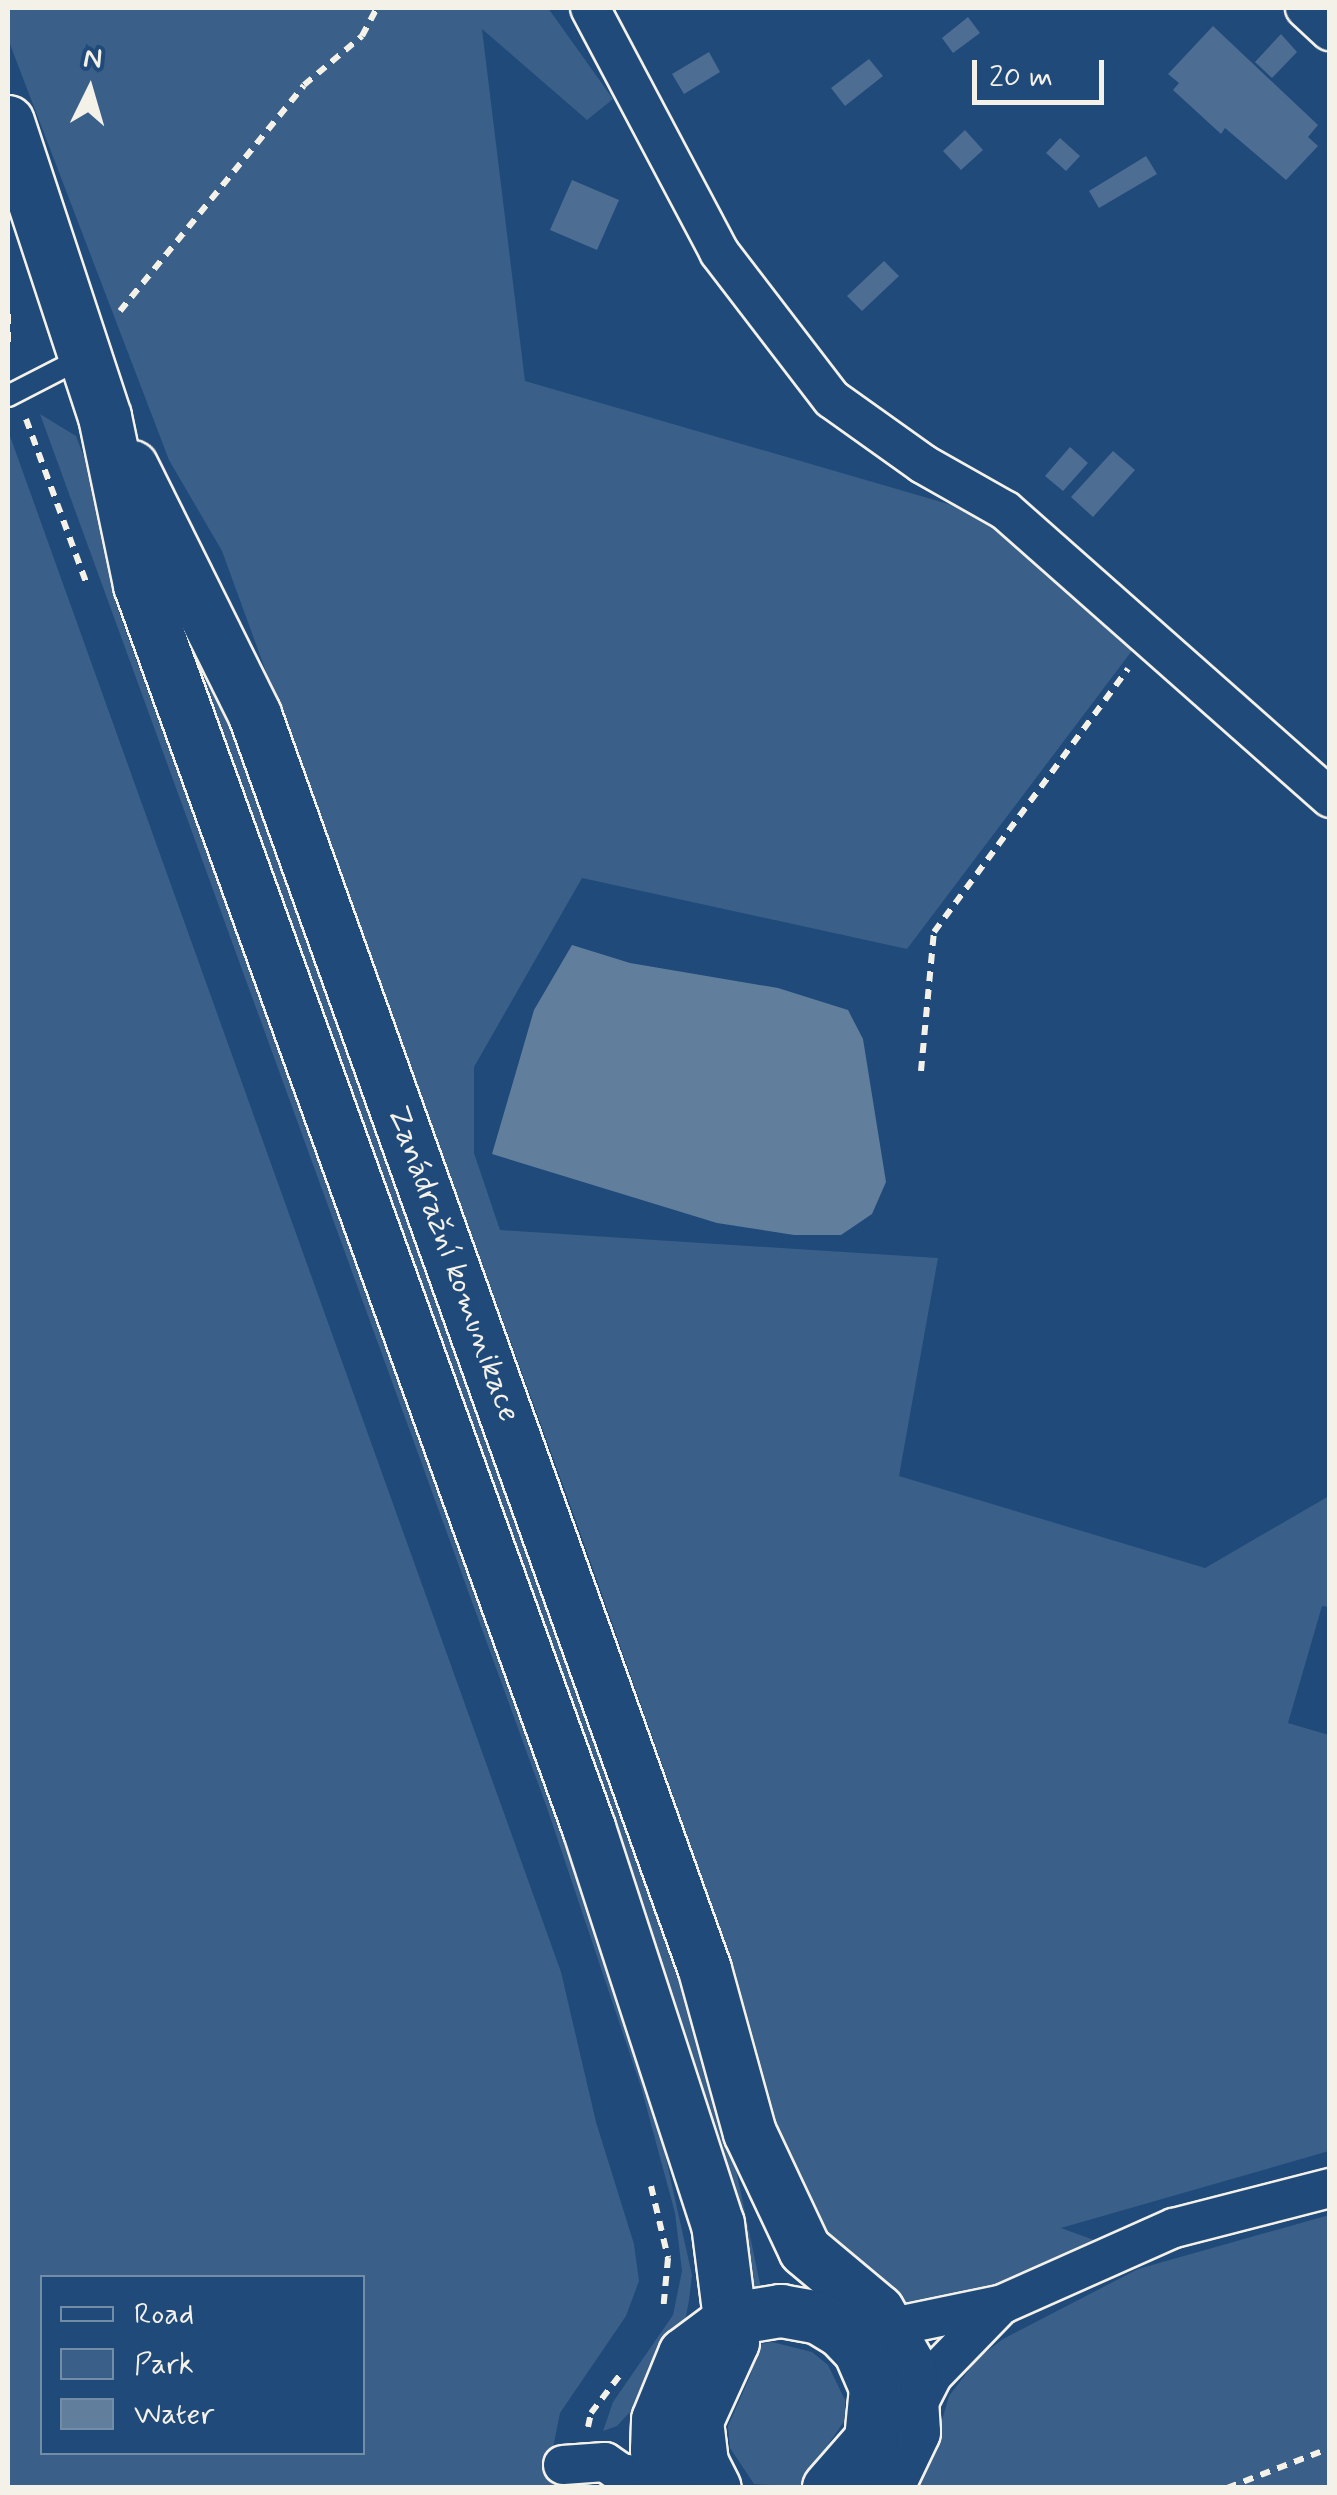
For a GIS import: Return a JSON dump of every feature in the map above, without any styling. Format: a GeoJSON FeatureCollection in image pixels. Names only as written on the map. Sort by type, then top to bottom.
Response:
{"type":"FeatureCollection","features":[{"type":"Feature","properties":{"kind":"main road","name":"Zanádražní komunikace"},"geometry":{"type":"LineString","coordinates":[[8,122],[105,417],[140,585],[588,1828],[718,2224],[698,2324],[731,2353],[697,2420],[702,2463],[715,2488]]}},
{"type":"Feature","properties":{"kind":"main road","name":"Zanádražní komunikace"},"geometry":{"type":"LineString","coordinates":[[105,417],[195,584],[255,715],[704,1970],[750,2133],[773,2273],[792,2302],[830,2325],[872,2372],[877,2414],[857,2461],[828,2488]]}},
{"type":"Feature","properties":{"kind":"main road","name":"Zanádražní komunikace"},"geometry":{"type":"LineString","coordinates":[[750,2133],[805,2250],[892,2330]]}},
{"type":"Feature","properties":{"kind":"main road"},"geometry":{"type":"LineString","coordinates":[[678,2485],[658,2420],[649,2372],[698,2324],[780,2310],[830,2325]]}},
{"type":"Feature","properties":{"kind":"main road"},"geometry":{"type":"LineString","coordinates":[[887,2488],[907,2456],[916,2408],[910,2367],[892,2330]]}},
{"type":"Feature","properties":{"kind":"street"},"geometry":{"type":"LineString","coordinates":[[590,8],[719,252],[832,399],[923,464],[1006,511],[1153,636],[1330,798]]}},
{"type":"Feature","properties":{"kind":"street"},"geometry":{"type":"LineString","coordinates":[[1305,8],[1330,30]]}},
{"type":"Feature","properties":{"kind":"street"},"geometry":{"type":"LineString","coordinates":[[830,2325],[892,2330],[1003,2304],[1174,2228],[1330,2188]]}},
{"type":"Feature","properties":{"kind":"street"},"geometry":{"type":"LineString","coordinates":[[916,2408],[954,2349],[1003,2304]]}},
{"type":"Feature","properties":{"kind":"street"},"geometry":{"type":"LineString","coordinates":[[586,2463],[653,2411],[649,2372]]}},
{"type":"Feature","properties":{"kind":"street"},"geometry":{"type":"LineString","coordinates":[[586,2463],[678,2485]]}},
{"type":"Feature","properties":{"kind":"lane"},"geometry":{"type":"LineString","coordinates":[[8,396],[86,356]]}},
{"type":"Feature","properties":{"kind":"path"},"geometry":{"type":"LineString","coordinates":[[86,356],[265,130],[304,85],[362,36],[378,8]]}},
{"type":"Feature","properties":{"kind":"path"},"geometry":{"type":"LineString","coordinates":[[8,314],[8,342]]}},
{"type":"Feature","properties":{"kind":"path"},"geometry":{"type":"LineString","coordinates":[[26,418],[94,603]]}},
{"type":"Feature","properties":{"kind":"path"},"geometry":{"type":"LineString","coordinates":[[921,1070],[934,932],[1153,636]]}},
{"type":"Feature","properties":{"kind":"path"},"geometry":{"type":"LineString","coordinates":[[649,2178],[668,2258],[668,2289],[698,2324]]}},
{"type":"Feature","properties":{"kind":"path"},"geometry":{"type":"LineString","coordinates":[[586,2463],[590,2413],[649,2372]]}},
{"type":"Feature","properties":{"kind":"path"},"geometry":{"type":"LineString","coordinates":[[1226,2488],[1330,2448]]}},
{"type":"Feature","properties":{"kind":"green space"},"geometry":{"type":"Polygon","coordinates":[[[8,8],[548,8],[613,99],[587,120],[482,29],[525,381],[993,517],[1134,648],[907,949],[582,878],[474,1067],[474,1153],[500,1230],[938,1258],[899,1476],[1205,1568],[1329,1496],[1329,1607],[1322,1606],[1288,1723],[1329,1735],[1329,2151],[1061,2228],[1105,2244],[1019,2285],[909,2310],[848,2271],[793,2187],[708,1894],[571,1507],[222,551],[169,460],[8,39],[8,8]]]}},
{"type":"Feature","properties":{"kind":"green space"},"geometry":{"type":"Polygon","coordinates":[[[40,414],[76,436],[86,462],[117,607],[561,1821],[658,2123],[692,2275],[689,2300],[685,2322],[644,2397],[617,2426],[603,2431],[613,2402],[673,2315],[682,2271],[675,2213],[641,2087],[547,1808],[40,414]]]}},
{"type":"Feature","properties":{"kind":"green space"},"geometry":{"type":"Polygon","coordinates":[[[10,436],[561,1972],[596,2122],[634,2244],[639,2281],[626,2316],[560,2413],[553,2448],[556,2487],[8,2488],[10,436]]]}},
{"type":"Feature","properties":{"kind":"green space"},"geometry":{"type":"Polygon","coordinates":[[[155,567],[193,618],[661,1910],[730,2141],[762,2293],[746,2296],[682,2037],[619,1832],[155,567]]]}},
{"type":"Feature","properties":{"kind":"green space"},"geometry":{"type":"Polygon","coordinates":[[[1329,2215],[1329,2487],[915,2488],[931,2458],[949,2396],[978,2358],[1003,2339],[1138,2269],[1329,2215]]]}},
{"type":"Feature","properties":{"kind":"green space"},"geometry":{"type":"Polygon","coordinates":[[[772,2342],[812,2352],[828,2365],[845,2400],[845,2420],[799,2487],[754,2484],[730,2448],[728,2426],[751,2374],[755,2345],[772,2342]]]}},
{"type":"Feature","properties":{"kind":"water"},"geometry":{"type":"Polygon","coordinates":[[[572,945],[630,963],[778,988],[848,1010],[863,1039],[886,1182],[872,1214],[841,1235],[794,1235],[717,1223],[492,1154],[534,1010],[572,945]]]}},
{"type":"Feature","properties":{"kind":"building"},"geometry":{"type":"Polygon","coordinates":[[[968,17],[980,33],[953,53],[942,38],[968,17]]]}},
{"type":"Feature","properties":{"kind":"building"},"geometry":{"type":"Polygon","coordinates":[[[1213,26],[1318,125],[1308,137],[1318,146],[1286,180],[1225,128],[1221,134],[1173,90],[1179,83],[1168,74],[1213,26]]]}},
{"type":"Feature","properties":{"kind":"building"},"geometry":{"type":"Polygon","coordinates":[[[1281,34],[1297,52],[1272,78],[1255,62],[1281,34]]]}},
{"type":"Feature","properties":{"kind":"building"},"geometry":{"type":"Polygon","coordinates":[[[709,52],[720,72],[684,94],[672,74],[709,52]]]}},
{"type":"Feature","properties":{"kind":"building"},"geometry":{"type":"Polygon","coordinates":[[[869,59],[883,76],[845,106],[831,88],[869,59]]]}},
{"type":"Feature","properties":{"kind":"building"},"geometry":{"type":"Polygon","coordinates":[[[965,130],[983,150],[961,170],[943,151],[965,130]]]}},
{"type":"Feature","properties":{"kind":"building"},"geometry":{"type":"Polygon","coordinates":[[[1060,138],[1080,156],[1066,171],[1046,153],[1060,138]]]}},
{"type":"Feature","properties":{"kind":"building"},"geometry":{"type":"Polygon","coordinates":[[[1146,156],[1157,174],[1099,208],[1089,191],[1146,156]]]}},
{"type":"Feature","properties":{"kind":"building"},"geometry":{"type":"Polygon","coordinates":[[[572,180],[619,200],[597,250],[550,230],[572,180]]]}},
{"type":"Feature","properties":{"kind":"building"},"geometry":{"type":"Polygon","coordinates":[[[884,261],[899,276],[862,311],[847,296],[884,261]]]}},
{"type":"Feature","properties":{"kind":"building"},"geometry":{"type":"Polygon","coordinates":[[[1070,447],[1088,463],[1063,491],[1045,476],[1070,447]]]}},
{"type":"Feature","properties":{"kind":"building"},"geometry":{"type":"Polygon","coordinates":[[[1113,451],[1135,470],[1093,517],[1071,497],[1113,451]]]}}]}
